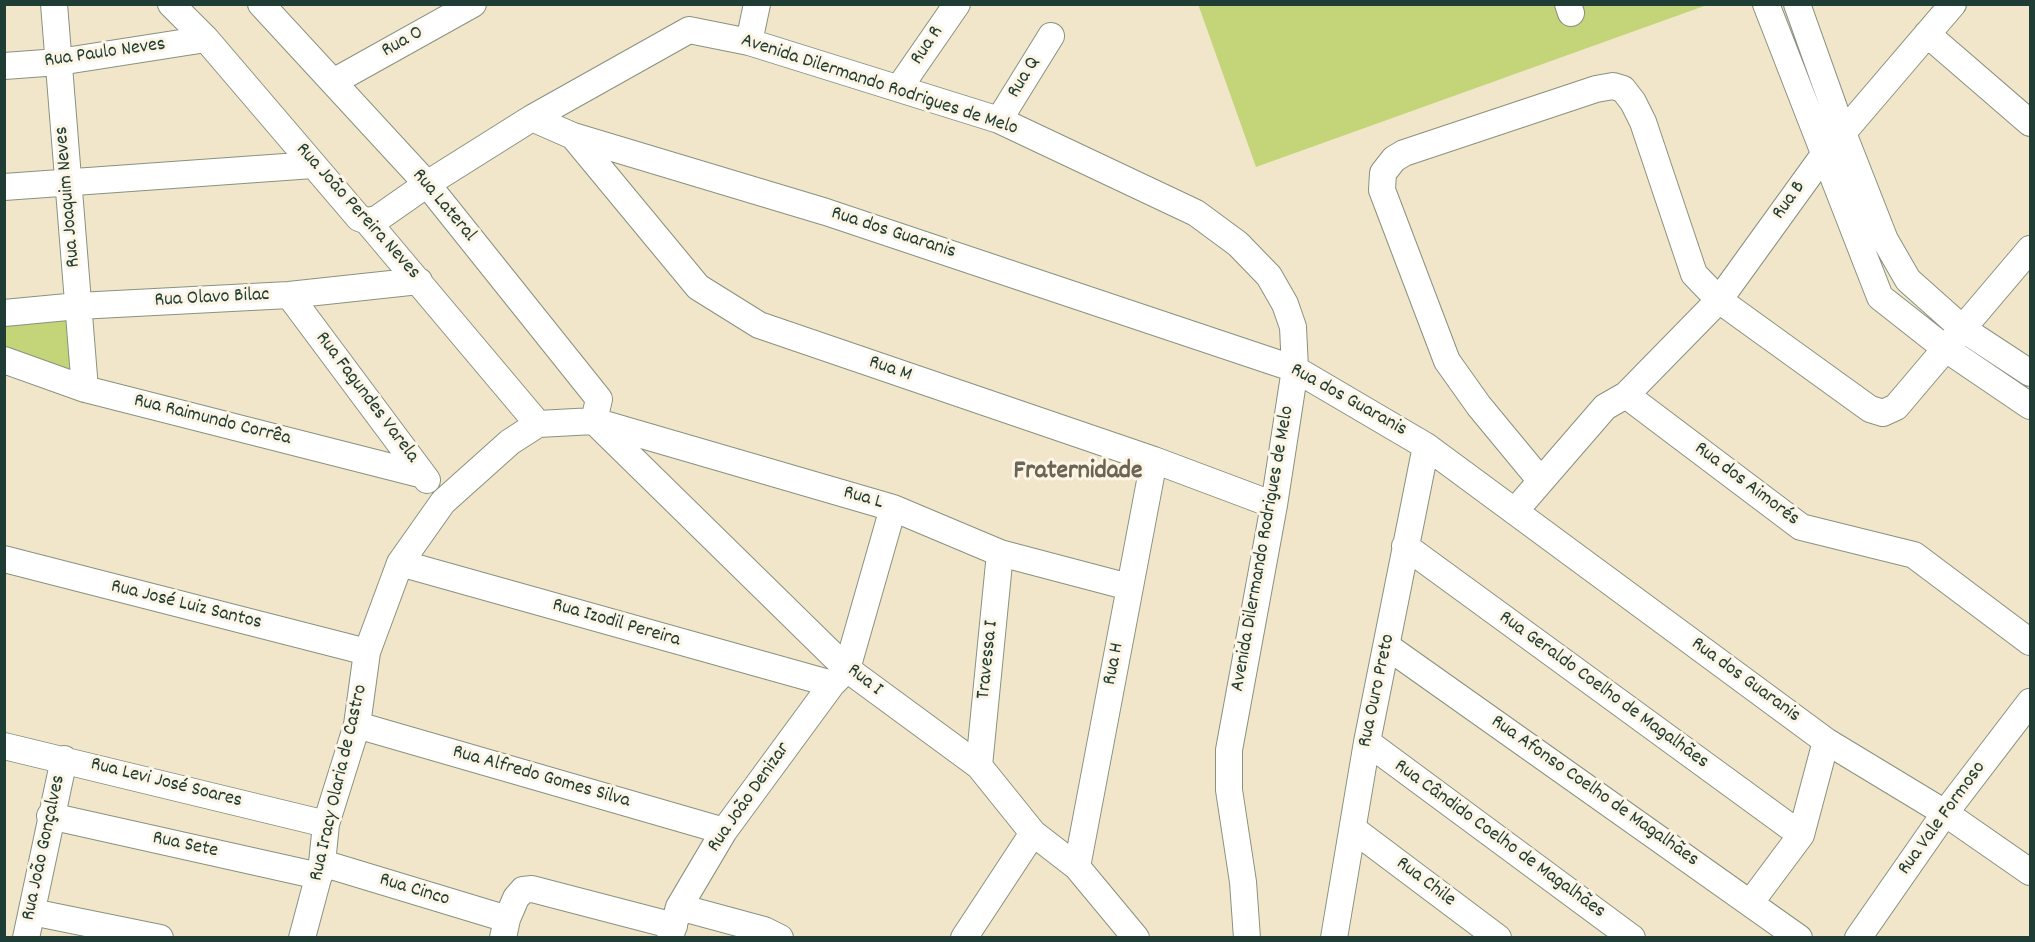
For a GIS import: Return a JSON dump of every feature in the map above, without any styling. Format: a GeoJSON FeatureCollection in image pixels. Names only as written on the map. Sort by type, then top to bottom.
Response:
{"type":"FeatureCollection","features":[{"type":"Feature","properties":{"kind":"street","name":"Rua Joaquim Neves"},"geometry":{"type":"LineString","coordinates":[[54,4],[85,389]]}},
{"type":"Feature","properties":{"kind":"street","name":"Rua João Pereira Neves"},"geometry":{"type":"LineString","coordinates":[[171,4],[206,39],[359,218],[367,221],[538,424]]}},
{"type":"Feature","properties":{"kind":"street","name":"Rua Lateral"},"geometry":{"type":"LineString","coordinates":[[261,4],[426,184],[599,399],[594,421]]}},
{"type":"Feature","properties":{"kind":"street","name":"Rua O"},"geometry":{"type":"LineString","coordinates":[[333,82],[473,4]]}},
{"type":"Feature","properties":{"kind":"street"},"geometry":{"type":"LineString","coordinates":[[749,42],[758,4]]}},
{"type":"Feature","properties":{"kind":"street","name":"Rua R"},"geometry":{"type":"LineString","coordinates":[[899,88],[957,4]]}},
{"type":"Feature","properties":{"kind":"street"},"geometry":{"type":"LineString","coordinates":[[1766,4],[1823,156],[1880,297],[1946,349],[2031,406]]}},
{"type":"Feature","properties":{"kind":"street"},"geometry":{"type":"LineString","coordinates":[[1797,4],[1843,133],[1885,240],[1908,280],[1963,329],[2031,374]]}},
{"type":"Feature","properties":{"kind":"street","name":"Rua B"},"geometry":{"type":"LineString","coordinates":[[1515,511],[1605,407],[1626,395],[1719,300],[1823,156],[1953,4]]}},
{"type":"Feature","properties":{"kind":"street","name":"Avenida Dilermando Rodrigues de Melo"},"geometry":{"type":"LineString","coordinates":[[367,221],[377,219],[426,184],[531,118],[689,30],[749,42],[999,120],[1196,213],[1238,244],[1269,276],[1285,304],[1293,327],[1295,369],[1274,505],[1229,750],[1229,790],[1243,882],[1247,938]]}},
{"type":"Feature","properties":{"kind":"street"},"geometry":{"type":"LineString","coordinates":[[1927,34],[2031,123]]}},
{"type":"Feature","properties":{"kind":"street","name":"Rua Q"},"geometry":{"type":"LineString","coordinates":[[999,120],[1051,36]]}},
{"type":"Feature","properties":{"kind":"street","name":"Rua Paulo Neves"},"geometry":{"type":"LineString","coordinates":[[4,66],[59,62],[206,39]]}},
{"type":"Feature","properties":{"kind":"street"},"geometry":{"type":"LineString","coordinates":[[1541,481],[1447,362],[1382,190],[1383,173],[1394,159],[1404,153],[1596,88],[1613,86],[1623,89],[1633,102],[1643,122],[1694,274],[1719,300],[1870,409],[1883,413],[1896,408],[2031,249]]}},
{"type":"Feature","properties":{"kind":"street","name":"Rua dos Guaranis"},"geometry":{"type":"LineString","coordinates":[[531,118],[573,136],[826,212],[1295,369],[1426,446],[1826,741],[1945,813],[2031,872]]}},
{"type":"Feature","properties":{"kind":"street","name":"Rua M"},"geometry":{"type":"LineString","coordinates":[[573,136],[698,287],[759,325],[1154,460],[1274,505]]}},
{"type":"Feature","properties":{"kind":"street"},"geometry":{"type":"LineString","coordinates":[[4,187],[313,165]]}},
{"type":"Feature","properties":{"kind":"street","name":"Rua Olavo Bilac"},"geometry":{"type":"LineString","coordinates":[[4,313],[78,306],[289,295],[419,281]]}},
{"type":"Feature","properties":{"kind":"street","name":"Rua Fagundes Varela"},"geometry":{"type":"LineString","coordinates":[[289,295],[443,502]]}},
{"type":"Feature","properties":{"kind":"street","name":"Rua Raimundo Corrêa"},"geometry":{"type":"LineString","coordinates":[[4,360],[85,389],[423,475]]}},
{"type":"Feature","properties":{"kind":"street","name":"Rua dos Aimorés"},"geometry":{"type":"LineString","coordinates":[[1626,395],[1802,527],[1914,555],[2031,642]]}},
{"type":"Feature","properties":{"kind":"street","name":"Rua Iracy Olaria de Castro"},"geometry":{"type":"LineString","coordinates":[[302,938],[321,869],[326,824],[357,726],[367,652],[400,563],[443,502],[510,442],[538,424],[594,421]]}},
{"type":"Feature","properties":{"kind":"street","name":"Rua L"},"geometry":{"type":"LineString","coordinates":[[594,421],[893,508],[1000,553],[1130,587]]}},
{"type":"Feature","properties":{"kind":"street","name":"Rua I"},"geometry":{"type":"LineString","coordinates":[[594,421],[839,676],[979,766],[1033,833],[1077,867],[1136,938]]}},
{"type":"Feature","properties":{"kind":"street","name":"Rua Ouro Preto"},"geometry":{"type":"LineString","coordinates":[[1334,938],[1367,742],[1388,647],[1426,446]]}},
{"type":"Feature","properties":{"kind":"street","name":"Rua H"},"geometry":{"type":"LineString","coordinates":[[1077,867],[1154,460]]}},
{"type":"Feature","properties":{"kind":"street"},"geometry":{"type":"LineString","coordinates":[[839,676],[893,508]]}},
{"type":"Feature","properties":{"kind":"street","name":"Rua Geraldo Coelho de Magalhães"},"geometry":{"type":"LineString","coordinates":[[1406,546],[1801,835]]}},
{"type":"Feature","properties":{"kind":"street","name":"Travessa I"},"geometry":{"type":"LineString","coordinates":[[979,766],[1000,553]]}},
{"type":"Feature","properties":{"kind":"street","name":"Rua José Luiz Santos"},"geometry":{"type":"LineString","coordinates":[[4,560],[367,652]]}},
{"type":"Feature","properties":{"kind":"street","name":"Rua Izodil Pereira"},"geometry":{"type":"LineString","coordinates":[[400,563],[839,676]]}},
{"type":"Feature","properties":{"kind":"street","name":"Rua Afonso Coelho de Magalhães"},"geometry":{"type":"LineString","coordinates":[[1388,647],[1799,938]]}},
{"type":"Feature","properties":{"kind":"street","name":"Rua João Denizar"},"geometry":{"type":"LineString","coordinates":[[674,923],[724,831],[839,676]]}},
{"type":"Feature","properties":{"kind":"street","name":"Rua Vale Formoso"},"geometry":{"type":"LineString","coordinates":[[1858,938],[1945,813],[2031,702]]}},
{"type":"Feature","properties":{"kind":"street","name":"Rua Alfredo Gomes Silva"},"geometry":{"type":"LineString","coordinates":[[357,726],[724,831]]}},
{"type":"Feature","properties":{"kind":"street"},"geometry":{"type":"LineString","coordinates":[[1751,902],[1801,835],[1826,741]]}},
{"type":"Feature","properties":{"kind":"street","name":"Rua Cândido Coelho de Magalhães"},"geometry":{"type":"LineString","coordinates":[[1367,742],[1632,938]]}},
{"type":"Feature","properties":{"kind":"street","name":"Rua Levi José Soares"},"geometry":{"type":"LineString","coordinates":[[4,746],[326,824]]}},
{"type":"Feature","properties":{"kind":"street","name":"Rua João Gonçalves"},"geometry":{"type":"LineString","coordinates":[[26,938],[50,816],[64,759]]}},
{"type":"Feature","properties":{"kind":"street","name":"Rua Sete"},"geometry":{"type":"LineString","coordinates":[[50,816],[321,869]]}},
{"type":"Feature","properties":{"kind":"street","name":"Rua Chile"},"geometry":{"type":"LineString","coordinates":[[1353,829],[1498,938]]}},
{"type":"Feature","properties":{"kind":"street"},"geometry":{"type":"LineString","coordinates":[[964,938],[1033,833]]}},
{"type":"Feature","properties":{"kind":"street","name":"Rua Cinco"},"geometry":{"type":"LineString","coordinates":[[321,869],[505,928]]}},
{"type":"Feature","properties":{"kind":"street"},"geometry":{"type":"LineString","coordinates":[[505,928],[516,898],[523,890],[532,889],[674,923],[769,935]]}},
{"type":"Feature","properties":{"kind":"street"},"geometry":{"type":"LineString","coordinates":[[32,912],[160,938]]}},
{"type":"Feature","properties":{"kind":"green space"},"geometry":{"type":"Polygon","coordinates":[[[1198,4],[1707,5],[1256,167],[1198,4]]]}},
{"type":"Feature","properties":{"kind":"green space"},"geometry":{"type":"Polygon","coordinates":[[[75,312],[78,374],[5,351],[5,322],[75,312]]]}},
{"type":"Feature","properties":{"kind":"district","name":"Fraternidade"},"geometry":{"type":"Point","coordinates":[1078,473]}}]}
